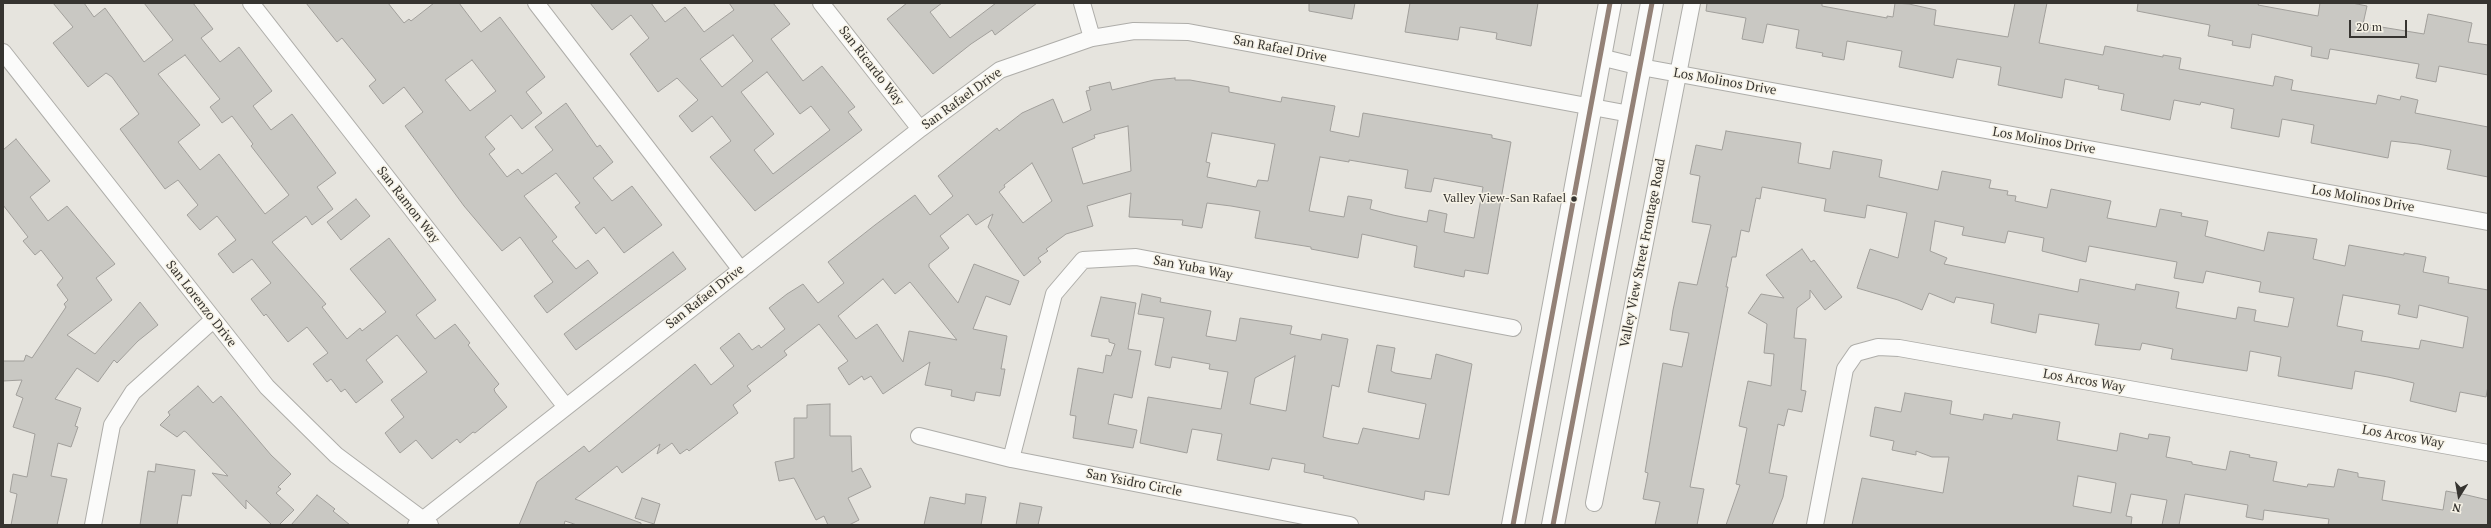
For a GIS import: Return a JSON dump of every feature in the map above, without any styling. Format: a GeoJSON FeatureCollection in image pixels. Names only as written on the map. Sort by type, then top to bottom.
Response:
{"type":"FeatureCollection","features":[{"type":"Feature","properties":{"kind":"main road"},"geometry":{"type":"LineString","coordinates":[[1513,525],[1593,107],[1610,3]]}},
{"type":"Feature","properties":{"kind":"main road"},"geometry":{"type":"LineString","coordinates":[[1554,525],[1652,3]]}},
{"type":"Feature","properties":{"kind":"street","name":"San Ramon Way"},"geometry":{"type":"LineString","coordinates":[[251,3],[566,407]]}},
{"type":"Feature","properties":{"kind":"street"},"geometry":{"type":"LineString","coordinates":[[536,3],[741,270]]}},
{"type":"Feature","properties":{"kind":"street","name":"San Ricardo Way"},"geometry":{"type":"LineString","coordinates":[[822,3],[920,129]]}},
{"type":"Feature","properties":{"kind":"street"},"geometry":{"type":"LineString","coordinates":[[1082,3],[1092,38]]}},
{"type":"Feature","properties":{"kind":"street","name":"Valley View Street Frontage Road"},"geometry":{"type":"LineString","coordinates":[[1594,503],[1692,3]]}},
{"type":"Feature","properties":{"kind":"street","name":"San Rafael Drive"},"geometry":{"type":"LineString","coordinates":[[423,524],[566,407],[920,129],[1000,70],[1092,38],[1134,31],[1188,32],[1630,114]]}},
{"type":"Feature","properties":{"kind":"street","name":"San Lorenzo Drive"},"geometry":{"type":"LineString","coordinates":[[3,52],[267,387],[336,455],[423,524]]}},
{"type":"Feature","properties":{"kind":"street","name":"Los Molinos Drive"},"geometry":{"type":"LineString","coordinates":[[1600,57],[1641,67],[2488,222]]}},
{"type":"Feature","properties":{"kind":"street","name":"San Yuba Way"},"geometry":{"type":"LineString","coordinates":[[1011,459],[1054,294],[1083,260],[1136,257],[1513,328]]}},
{"type":"Feature","properties":{"kind":"street"},"geometry":{"type":"LineString","coordinates":[[93,525],[112,424],[133,392],[213,320]]}},
{"type":"Feature","properties":{"kind":"street","name":"Los Arcos Way"},"geometry":{"type":"LineString","coordinates":[[1816,525],[1845,369],[1856,353],[1878,347],[1899,348],[2488,453]]}},
{"type":"Feature","properties":{"kind":"street","name":"San Ysidro Circle"},"geometry":{"type":"LineString","coordinates":[[919,436],[1011,459],[1350,525]]}},
{"type":"Feature","properties":{"kind":"building"},"geometry":{"type":"Polygon","coordinates":[[[53,3],[84,3],[94,17],[105,8],[144,62],[173,40],[144,3],[193,3],[213,29],[201,38],[220,62],[239,47],[272,91],[253,106],[271,130],[292,114],[336,173],[317,187],[333,209],[312,225],[306,216],[272,242],[326,304],[322,307],[347,339],[360,328],[362,331],[386,312],[350,269],[389,238],[436,300],[416,315],[435,339],[455,324],[470,343],[468,345],[499,384],[494,389],[495,392],[507,407],[475,433],[473,432],[460,443],[457,439],[432,459],[416,440],[400,453],[385,433],[404,417],[391,400],[427,372],[397,335],[366,360],[383,382],[356,403],[345,389],[341,392],[331,379],[327,382],[313,364],[328,353],[307,327],[288,342],[266,314],[264,316],[251,299],[271,283],[252,259],[233,273],[218,254],[236,240],[217,216],[200,230],[187,215],[198,205],[178,180],[165,189],[120,129],[139,114],[112,77],[106,73],[88,87],[53,43],[73,27],[53,3]],[[185,55],[158,74],[200,125],[178,142],[200,170],[219,154],[265,214],[289,195],[251,146],[253,144],[232,116],[222,123],[210,107],[220,99],[185,55]]]}},
{"type":"Feature","properties":{"kind":"building"},"geometry":{"type":"Polygon","coordinates":[[[306,3],[388,3],[404,23],[409,19],[411,21],[434,3],[459,3],[481,32],[500,17],[545,77],[526,92],[542,113],[522,129],[511,115],[485,137],[495,149],[489,154],[507,177],[518,169],[522,174],[553,150],[535,127],[566,103],[597,147],[600,145],[613,162],[593,178],[612,201],[632,186],[662,225],[624,253],[604,227],[596,234],[575,207],[580,203],[556,173],[524,196],[557,237],[552,241],[576,269],[588,260],[598,273],[547,313],[534,296],[553,282],[520,237],[502,251],[464,206],[405,126],[423,112],[404,87],[383,104],[369,86],[376,80],[342,38],[337,42],[306,3]],[[472,60],[445,80],[470,111],[496,91],[472,60]]]}},
{"type":"Feature","properties":{"kind":"building"},"geometry":{"type":"Polygon","coordinates":[[[590,3],[651,3],[665,22],[685,7],[704,32],[734,10],[729,3],[773,3],[790,24],[771,39],[803,81],[822,66],[855,107],[848,112],[862,130],[755,211],[710,157],[731,141],[712,116],[692,132],[679,116],[698,100],[677,78],[658,92],[630,54],[649,38],[631,15],[612,30],[590,3]],[[733,35],[700,59],[722,87],[753,61],[733,35]],[[767,72],[741,92],[774,134],[754,150],[773,174],[830,130],[811,106],[800,114],[767,72]]]}},
{"type":"Feature","properties":{"kind":"building"},"geometry":{"type":"Polygon","coordinates":[[[907,3],[942,3],[930,12],[950,38],[996,3],[1037,3],[995,35],[992,30],[971,44],[933,74],[887,19],[907,3]]]}},
{"type":"Feature","properties":{"kind":"building"},"geometry":{"type":"Polygon","coordinates":[[[1309,3],[1355,3],[1352,19],[1309,11],[1309,3]]]}},
{"type":"Feature","properties":{"kind":"building"},"geometry":{"type":"Polygon","coordinates":[[[1410,3],[1538,3],[1531,46],[1496,39],[1497,33],[1460,27],[1458,40],[1405,32],[1410,3]]]}},
{"type":"Feature","properties":{"kind":"building"},"geometry":{"type":"Polygon","coordinates":[[[1707,3],[1822,3],[1822,6],[1887,18],[1887,16],[1893,17],[1895,3],[1909,4],[1936,10],[1934,25],[2008,37],[2015,3],[2047,3],[2039,43],[2103,55],[2105,46],[2163,57],[2163,55],[2181,58],[2179,69],[2273,86],[2275,76],[2293,80],[2291,90],[2376,104],[2378,95],[2400,100],[2401,96],[2418,100],[2415,113],[2488,127],[2488,177],[2447,169],[2451,150],[2391,141],[2388,158],[2311,143],[2314,125],[2282,119],[2279,137],[2231,128],[2234,109],[2201,102],[2200,105],[2174,100],[2170,120],[2121,110],[2124,94],[2098,89],[2099,86],[2065,79],[2062,98],[1998,85],[2001,67],[1957,59],[1953,78],[1899,67],[1902,51],[1847,41],[1844,60],[1822,56],[1823,53],[1796,48],[1799,30],[1767,24],[1763,43],[1742,39],[1746,18],[1706,11],[1707,3]]]}},
{"type":"Feature","properties":{"kind":"building"},"geometry":{"type":"Polygon","coordinates":[[[2138,3],[2259,3],[2258,5],[2318,16],[2320,3],[2352,3],[2367,6],[2363,24],[2424,34],[2428,14],[2448,18],[2472,23],[2468,42],[2488,45],[2488,75],[2439,66],[2436,82],[2416,78],[2419,64],[2330,49],[2328,59],[2311,56],[2312,47],[2252,34],[2250,48],[2232,45],[2233,41],[2208,36],[2210,25],[2137,11],[2138,3]]]}},
{"type":"Feature","properties":{"kind":"building"},"geometry":{"type":"Polygon","coordinates":[[[1175,78],[1175,80],[1190,80],[1229,87],[1229,92],[1281,102],[1282,97],[1335,106],[1330,131],[1359,137],[1363,113],[1492,135],[1492,138],[1511,142],[1488,274],[1465,270],[1464,277],[1414,267],[1417,246],[1362,234],[1358,258],[1311,249],[1311,247],[1255,238],[1260,211],[1231,206],[1207,203],[1202,228],[1182,225],[1183,220],[1129,217],[1131,193],[1087,206],[1093,226],[1066,234],[1046,249],[1048,251],[1038,258],[1041,262],[1024,276],[988,227],[993,214],[976,225],[968,214],[940,236],[949,248],[929,264],[929,267],[958,303],[974,264],[1019,281],[1010,305],[986,296],[973,329],[1007,336],[1001,369],[1005,369],[1000,396],[976,392],[974,401],[951,396],[952,390],[925,385],[930,362],[883,394],[871,376],[864,380],[862,376],[849,385],[838,368],[848,361],[819,324],[784,351],[787,355],[747,386],[751,391],[733,405],[738,413],[689,451],[687,449],[680,454],[672,443],[657,454],[660,444],[622,473],[617,466],[575,499],[641,523],[641,525],[577,525],[565,521],[564,525],[519,525],[537,482],[584,446],[589,452],[695,364],[711,385],[734,366],[720,348],[739,333],[752,350],[759,345],[761,348],[785,329],[769,308],[787,294],[803,284],[818,303],[844,283],[828,262],[875,225],[915,195],[930,215],[953,196],[938,176],[997,128],[999,131],[1022,113],[1053,99],[1063,123],[1091,110],[1086,91],[1090,90],[1089,87],[1110,82],[1112,90],[1154,80],[1175,78]],[[1128,126],[1094,135],[1095,138],[1072,148],[1083,184],[1131,171],[1128,126]],[[1212,133],[1206,162],[1210,163],[1207,177],[1256,187],[1258,180],[1268,181],[1275,144],[1212,133]],[[1320,157],[1309,211],[1344,217],[1348,196],[1372,200],[1370,209],[1427,222],[1429,210],[1447,214],[1444,232],[1474,238],[1483,187],[1434,178],[1431,192],[1405,188],[1408,170],[1349,160],[1349,162],[1320,157]],[[1032,163],[1004,185],[1005,187],[999,192],[1023,223],[1052,201],[1032,163]],[[883,279],[838,316],[856,339],[877,324],[903,362],[909,331],[957,340],[910,282],[895,294],[883,279]]]}},
{"type":"Feature","properties":{"kind":"building"},"geometry":{"type":"Polygon","coordinates":[[[1726,131],[1801,143],[1798,163],[1830,169],[1833,151],[1882,160],[1879,177],[1938,190],[1942,171],[1991,180],[1989,188],[2008,191],[2007,195],[2016,196],[2015,201],[2047,208],[2051,189],[2111,201],[2107,218],[2156,227],[2160,209],[2182,213],[2181,216],[2208,221],[2205,236],[2264,251],[2268,232],[2317,239],[2313,259],[2345,266],[2349,245],[2404,255],[2404,253],[2426,257],[2423,272],[2449,277],[2448,283],[2488,290],[2488,386],[2486,397],[2460,392],[2456,412],[2410,401],[2414,383],[2388,377],[2355,371],[2352,389],[2278,376],[2281,357],[2250,351],[2247,371],[2171,359],[2173,349],[2142,343],[2140,350],[2095,345],[2099,324],[2039,314],[2036,333],[1991,323],[1994,304],[1956,297],[1954,303],[1929,293],[1922,310],[1898,300],[1857,288],[1870,249],[1898,258],[1907,213],[1867,205],[1865,218],[1824,211],[1826,199],[1762,187],[1760,199],[1756,198],[1749,232],[1741,230],[1736,257],[1732,257],[1726,287],[1728,287],[1690,487],[1704,489],[1697,525],[1655,525],[1660,502],[1643,499],[1648,473],[1645,472],[1663,363],[1682,367],[1689,333],[1670,330],[1673,310],[1679,282],[1697,285],[1711,225],[1692,222],[1700,176],[1690,174],[1696,145],[1722,150],[1726,131]],[[1935,221],[1930,251],[1947,258],[1944,264],[2078,292],[2080,279],[2135,290],[2136,284],[2179,292],[2176,308],[2236,319],[2238,307],[2256,310],[2254,321],[2288,327],[2294,298],[2259,292],[2261,282],[2206,271],[2203,283],[2174,278],[2177,262],[2089,246],[2086,262],[2042,251],[2044,238],[2008,231],[2005,243],[1962,235],[1964,227],[1935,221]],[[2343,295],[2337,326],[2363,331],[2361,341],[2419,349],[2421,340],[2463,348],[2468,317],[2419,305],[2417,318],[2398,314],[2400,305],[2343,295]]]}},
{"type":"Feature","properties":{"kind":"building"},"geometry":{"type":"Polygon","coordinates":[[[16,139],[50,181],[30,197],[48,221],[67,206],[115,264],[96,278],[112,300],[67,335],[95,354],[140,302],[158,325],[138,341],[117,363],[114,360],[98,382],[77,368],[55,399],[81,408],[75,426],[78,427],[71,447],[58,443],[51,476],[67,479],[57,525],[11,525],[17,494],[10,492],[13,474],[27,477],[35,434],[13,427],[23,398],[16,395],[22,380],[3,381],[3,361],[24,361],[26,355],[32,358],[66,307],[64,304],[68,300],[57,285],[63,278],[41,250],[35,255],[23,241],[28,237],[3,205],[3,150],[16,139]]]}},
{"type":"Feature","properties":{"kind":"building"},"geometry":{"type":"Polygon","coordinates":[[[356,199],[370,216],[341,240],[327,222],[356,199]]]}},
{"type":"Feature","properties":{"kind":"building"},"geometry":{"type":"Polygon","coordinates":[[[1802,249],[1811,262],[1814,260],[1842,297],[1825,310],[1810,290],[1810,298],[1797,308],[1794,338],[1806,339],[1801,390],[1806,391],[1802,412],[1788,409],[1784,426],[1778,424],[1769,473],[1787,476],[1783,497],[1772,525],[1726,525],[1740,485],[1736,484],[1747,428],[1739,426],[1748,381],[1771,386],[1774,354],[1764,353],[1767,324],[1748,313],[1761,294],[1784,298],[1766,275],[1802,249]]]}},
{"type":"Feature","properties":{"kind":"building"},"geometry":{"type":"Polygon","coordinates":[[[673,252],[686,269],[576,350],[564,334],[673,252]]]}},
{"type":"Feature","properties":{"kind":"building"},"geometry":{"type":"Polygon","coordinates":[[[1142,294],[1161,298],[1160,302],[1211,311],[1206,336],[1236,341],[1240,318],[1292,326],[1290,334],[1321,340],[1322,334],[1348,339],[1339,387],[1332,385],[1323,437],[1358,444],[1363,428],[1419,439],[1426,404],[1368,392],[1377,345],[1395,348],[1391,371],[1395,373],[1431,379],[1436,354],[1472,364],[1449,495],[1425,491],[1424,500],[1323,478],[1324,476],[1304,472],[1305,464],[1272,458],[1269,470],[1217,460],[1222,434],[1192,429],[1187,453],[1140,443],[1148,397],[1221,409],[1228,372],[1209,369],[1210,364],[1172,357],[1170,368],[1155,365],[1164,318],[1138,314],[1142,294]],[[1295,356],[1255,378],[1250,404],[1286,411],[1295,356]]]}},
{"type":"Feature","properties":{"kind":"building"},"geometry":{"type":"Polygon","coordinates":[[[1101,297],[1136,303],[1128,349],[1141,351],[1132,398],[1114,394],[1108,424],[1137,430],[1133,448],[1073,438],[1076,416],[1070,415],[1078,368],[1103,373],[1106,355],[1111,356],[1115,344],[1109,342],[1109,339],[1091,336],[1101,297]]]}},
{"type":"Feature","properties":{"kind":"building"},"geometry":{"type":"Polygon","coordinates":[[[198,386],[213,403],[221,396],[271,455],[291,474],[278,487],[281,489],[276,493],[294,510],[279,525],[272,525],[246,500],[246,509],[212,473],[228,476],[186,432],[184,431],[177,437],[160,425],[170,415],[168,412],[198,386]]]}},
{"type":"Feature","properties":{"kind":"building"},"geometry":{"type":"Polygon","coordinates":[[[1905,393],[1952,401],[1950,414],[1983,420],[1984,414],[2012,419],[2013,414],[2060,422],[2057,440],[2117,451],[2120,433],[2148,439],[2149,434],[2170,437],[2166,457],[2192,462],[2192,464],[2226,470],[2230,451],[2250,455],[2249,457],[2277,462],[2273,481],[2307,487],[2308,484],[2334,487],[2338,469],[2358,473],[2358,477],[2385,481],[2382,500],[2443,510],[2446,491],[2488,500],[2488,525],[2328,525],[2329,519],[2264,510],[2263,520],[2246,517],[2248,505],[2185,494],[2179,525],[2162,525],[2167,500],[2131,494],[2126,516],[2132,517],[2131,525],[1852,525],[1862,478],[1943,493],[1949,457],[1932,457],[1916,451],[1916,455],[1892,450],[1894,441],[1870,436],[1875,407],[1901,412],[1905,393]],[[2078,476],[2073,506],[2111,513],[2116,483],[2078,476]]]}},
{"type":"Feature","properties":{"kind":"building"},"geometry":{"type":"Polygon","coordinates":[[[830,404],[830,436],[851,436],[852,472],[861,468],[871,487],[848,498],[859,520],[849,525],[828,525],[824,516],[816,520],[794,478],[779,481],[775,462],[794,458],[794,418],[807,418],[807,405],[830,404]]]}},
{"type":"Feature","properties":{"kind":"building"},"geometry":{"type":"Polygon","coordinates":[[[156,464],[195,470],[191,496],[182,495],[177,525],[140,525],[148,471],[155,472],[156,464]]]}},
{"type":"Feature","properties":{"kind":"building"},"geometry":{"type":"Polygon","coordinates":[[[966,494],[986,497],[981,525],[924,525],[930,497],[965,504],[966,494]]]}},
{"type":"Feature","properties":{"kind":"building"},"geometry":{"type":"Polygon","coordinates":[[[317,495],[335,509],[333,511],[350,525],[291,525],[317,495]]]}},
{"type":"Feature","properties":{"kind":"building"},"geometry":{"type":"Polygon","coordinates":[[[642,498],[660,504],[654,524],[635,518],[642,498]]]}},
{"type":"Feature","properties":{"kind":"building"},"geometry":{"type":"Polygon","coordinates":[[[1020,503],[1042,507],[1038,525],[1016,525],[1020,503]]]}},
{"type":"Feature","properties":{"kind":"transit line"},"geometry":{"type":"LineString","coordinates":[[1513,525],[1610,3]]}},
{"type":"Feature","properties":{"kind":"transit line"},"geometry":{"type":"LineString","coordinates":[[1553,525],[1652,3]]}},
{"type":"Feature","properties":{"kind":"place","name":"Valley View-San Rafael"},"geometry":{"type":"Point","coordinates":[1574,199]}}]}
